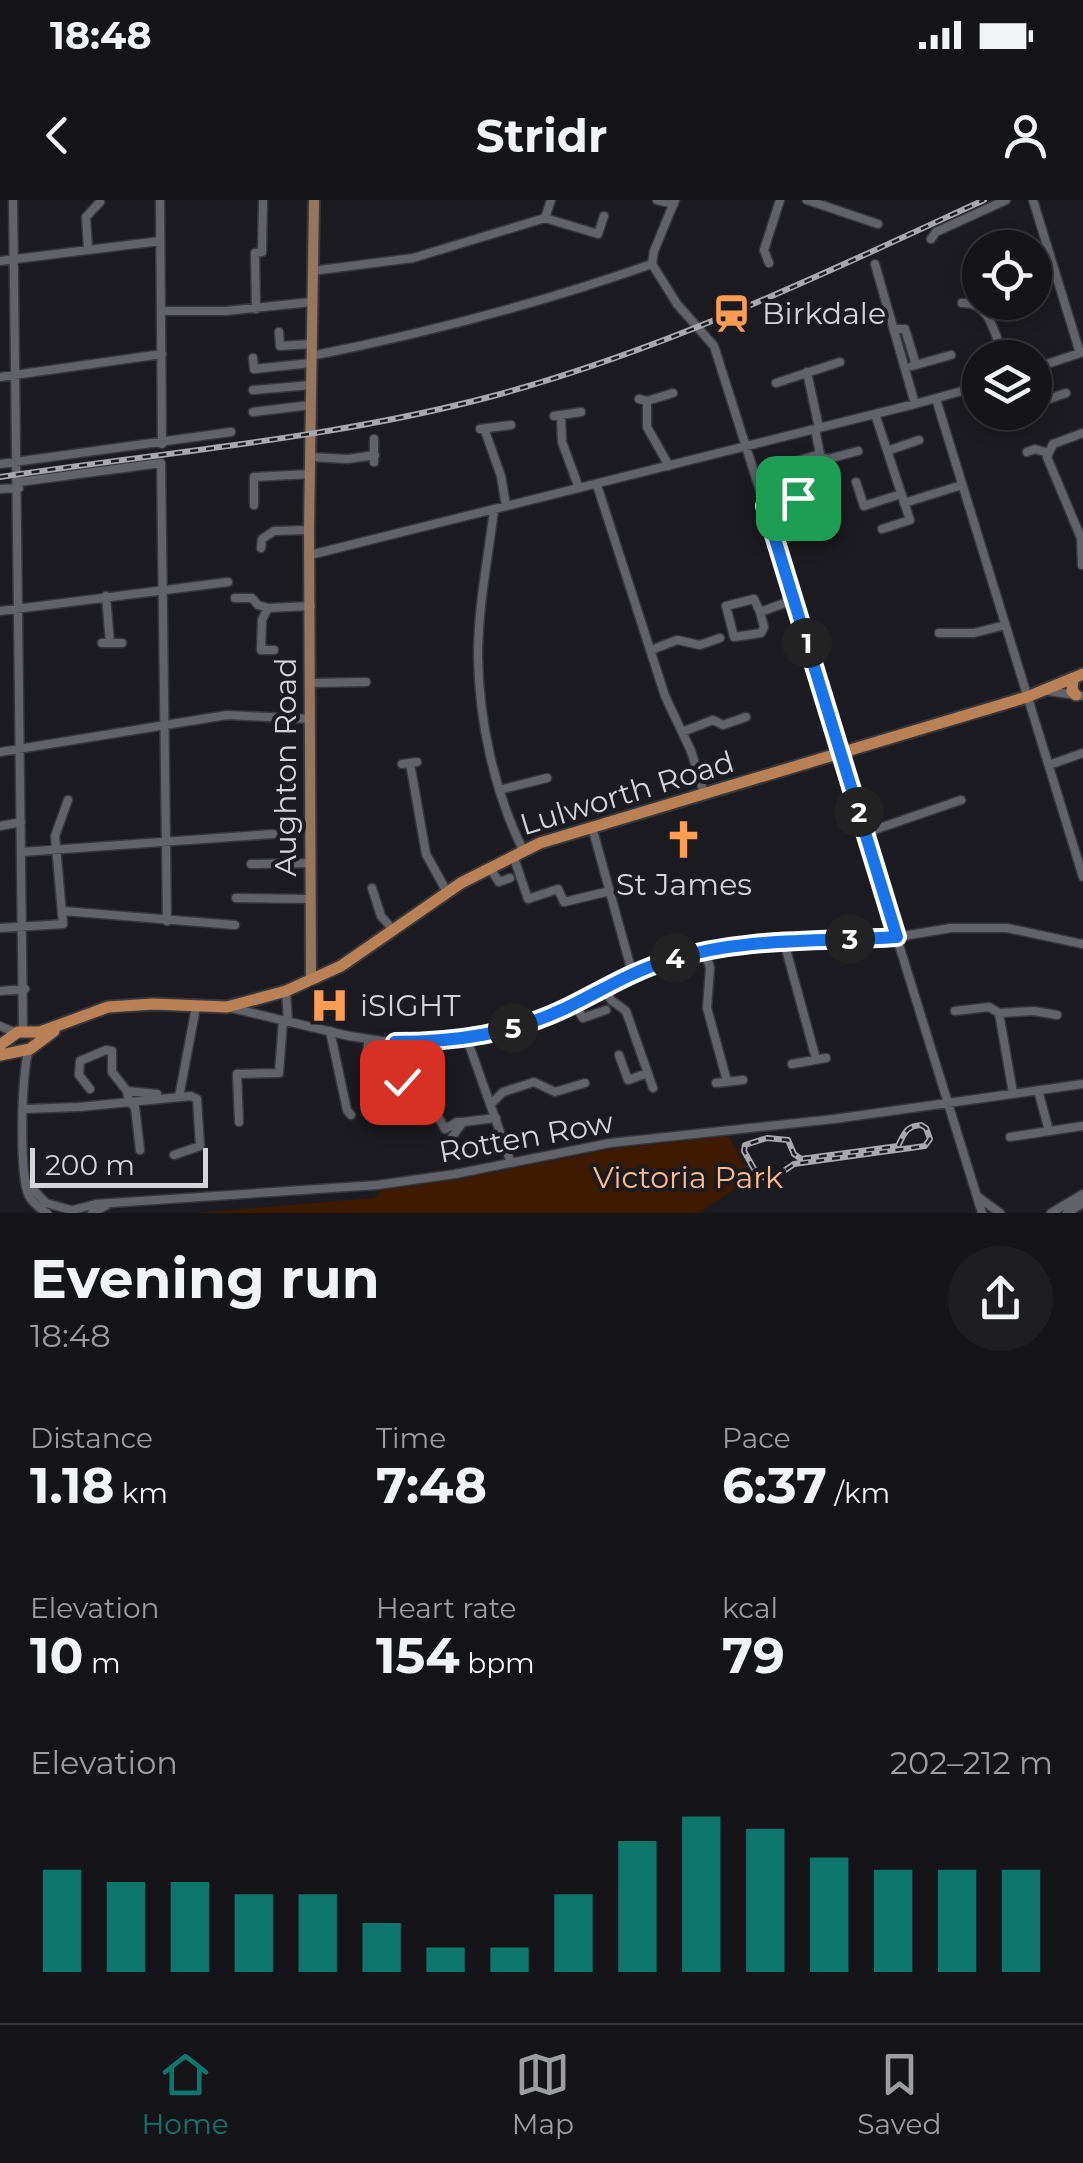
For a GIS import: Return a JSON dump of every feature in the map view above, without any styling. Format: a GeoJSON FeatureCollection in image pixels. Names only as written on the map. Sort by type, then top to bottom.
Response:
{"type":"FeatureCollection","features":[{"type":"Feature","properties":{"kind":"highway","name":"Lulworth Road"},"geometry":{"type":"LineString","coordinates":[[63,1024],[89,1012],[126,1004],[227,1007],[286,991],[341,966],[448,892],[518,853],[592,826],[1028,696],[1078,676]]}},
{"type":"Feature","properties":{"kind":"highway"},"geometry":{"type":"LineString","coordinates":[[1078,676],[1072,691],[1080,696]]}},
{"type":"Feature","properties":{"kind":"highway"},"geometry":{"type":"LineString","coordinates":[[0,1046],[20,1033],[40,1032],[63,1024]]}},
{"type":"Feature","properties":{"kind":"highway"},"geometry":{"type":"LineString","coordinates":[[0,1055],[22,1050],[63,1024]]}},
{"type":"Feature","properties":{"kind":"highway"},"geometry":{"type":"LineString","coordinates":[[20,1033],[32,1041],[22,1050]]}},
{"type":"Feature","properties":{"kind":"highway"},"geometry":{"type":"LineString","coordinates":[[20,1033],[11,1044],[22,1050]]}},
{"type":"Feature","properties":{"kind":"main road","name":"Aughton Road"},"geometry":{"type":"LineString","coordinates":[[311,980],[309,530],[314,200]]}},
{"type":"Feature","properties":{"kind":"street"},"geometry":{"type":"LineString","coordinates":[[0,1026],[20,1033],[24,989],[13,200]]}},
{"type":"Feature","properties":{"kind":"street"},"geometry":{"type":"LineString","coordinates":[[160,200],[162,444]]}},
{"type":"Feature","properties":{"kind":"street"},"geometry":{"type":"LineString","coordinates":[[256,308],[254,254],[262,252],[263,200]]}},
{"type":"Feature","properties":{"kind":"street"},"geometry":{"type":"LineString","coordinates":[[545,218],[551,200]]}},
{"type":"Feature","properties":{"kind":"street"},"geometry":{"type":"LineString","coordinates":[[656,200],[675,202],[652,264],[677,304],[714,346],[982,1213]]}},
{"type":"Feature","properties":{"kind":"street"},"geometry":{"type":"LineString","coordinates":[[770,263],[764,250],[780,200]]}},
{"type":"Feature","properties":{"kind":"street"},"geometry":{"type":"LineString","coordinates":[[807,200],[878,224]]}},
{"type":"Feature","properties":{"kind":"street"},"geometry":{"type":"LineString","coordinates":[[931,239],[936,232],[1006,200]]}},
{"type":"Feature","properties":{"kind":"street"},"geometry":{"type":"LineString","coordinates":[[1033,200],[1081,352],[1052,362]]}},
{"type":"Feature","properties":{"kind":"street"},"geometry":{"type":"LineString","coordinates":[[88,250],[86,217],[100,202]]}},
{"type":"Feature","properties":{"kind":"street"},"geometry":{"type":"LineString","coordinates":[[312,271],[413,258],[545,218],[598,234],[604,216]]}},
{"type":"Feature","properties":{"kind":"street"},"geometry":{"type":"LineString","coordinates":[[0,262],[160,241]]}},
{"type":"Feature","properties":{"kind":"street"},"geometry":{"type":"LineString","coordinates":[[253,358],[254,369],[402,338],[582,288],[652,264]]}},
{"type":"Feature","properties":{"kind":"street"},"geometry":{"type":"LineString","coordinates":[[876,264],[916,404]]}},
{"type":"Feature","properties":{"kind":"street"},"geometry":{"type":"LineString","coordinates":[[162,311],[311,302]]}},
{"type":"Feature","properties":{"kind":"street"},"geometry":{"type":"LineString","coordinates":[[894,329],[905,329],[916,365]]}},
{"type":"Feature","properties":{"kind":"street"},"geometry":{"type":"LineString","coordinates":[[279,332],[280,346],[311,354]]}},
{"type":"Feature","properties":{"kind":"street"},"geometry":{"type":"LineString","coordinates":[[0,377],[162,354]]}},
{"type":"Feature","properties":{"kind":"street"},"geometry":{"type":"LineString","coordinates":[[905,368],[950,355]]}},
{"type":"Feature","properties":{"kind":"street"},"geometry":{"type":"LineString","coordinates":[[776,384],[840,362]]}},
{"type":"Feature","properties":{"kind":"street"},"geometry":{"type":"LineString","coordinates":[[806,372],[820,449],[817,456]]}},
{"type":"Feature","properties":{"kind":"street"},"geometry":{"type":"LineString","coordinates":[[253,390],[311,385]]}},
{"type":"Feature","properties":{"kind":"street"},"geometry":{"type":"LineString","coordinates":[[310,554],[962,391]]}},
{"type":"Feature","properties":{"kind":"street"},"geometry":{"type":"LineString","coordinates":[[669,466],[647,426],[643,400],[673,393]]}},
{"type":"Feature","properties":{"kind":"street"},"geometry":{"type":"LineString","coordinates":[[1052,399],[1066,394]]}},
{"type":"Feature","properties":{"kind":"street"},"geometry":{"type":"LineString","coordinates":[[936,399],[1080,857],[1083,878]]}},
{"type":"Feature","properties":{"kind":"street"},"geometry":{"type":"LineString","coordinates":[[253,412],[311,405]]}},
{"type":"Feature","properties":{"kind":"street"},"geometry":{"type":"LineString","coordinates":[[579,488],[562,442],[558,416],[581,412]]}},
{"type":"Feature","properties":{"kind":"street"},"geometry":{"type":"LineString","coordinates":[[875,414],[910,520],[882,529]]}},
{"type":"Feature","properties":{"kind":"street"},"geometry":{"type":"LineString","coordinates":[[506,506],[501,476],[482,430],[511,424]]}},
{"type":"Feature","properties":{"kind":"street"},"geometry":{"type":"LineString","coordinates":[[0,464],[231,432]]}},
{"type":"Feature","properties":{"kind":"street"},"geometry":{"type":"LineString","coordinates":[[1082,565],[1080,538],[1048,452],[1053,444],[1083,433]]}},
{"type":"Feature","properties":{"kind":"street"},"geometry":{"type":"LineString","coordinates":[[311,457],[374,458],[374,438]]}},
{"type":"Feature","properties":{"kind":"street"},"geometry":{"type":"LineString","coordinates":[[887,451],[919,440]]}},
{"type":"Feature","properties":{"kind":"street"},"geometry":{"type":"LineString","coordinates":[[791,463],[858,451]]}},
{"type":"Feature","properties":{"kind":"street"},"geometry":{"type":"LineString","coordinates":[[1027,452],[1048,452]]}},
{"type":"Feature","properties":{"kind":"street"},"geometry":{"type":"LineString","coordinates":[[0,489],[161,463],[168,921]]}},
{"type":"Feature","properties":{"kind":"street"},"geometry":{"type":"LineString","coordinates":[[254,505],[254,477],[311,474]]}},
{"type":"Feature","properties":{"kind":"street"},"geometry":{"type":"LineString","coordinates":[[856,482],[864,506],[962,484]]}},
{"type":"Feature","properties":{"kind":"street"},"geometry":{"type":"LineString","coordinates":[[597,484],[665,696],[704,793]]}},
{"type":"Feature","properties":{"kind":"street"},"geometry":{"type":"LineString","coordinates":[[765,506],[798,498],[802,503],[798,513],[769,520]]}},
{"type":"Feature","properties":{"kind":"street"},"geometry":{"type":"LineString","coordinates":[[494,510],[482,592],[478,657],[491,757],[528,899],[558,890],[564,902],[610,891]]}},
{"type":"Feature","properties":{"kind":"street"},"geometry":{"type":"LineString","coordinates":[[261,548],[262,539],[274,531],[309,530]]}},
{"type":"Feature","properties":{"kind":"street"},"geometry":{"type":"LineString","coordinates":[[0,611],[228,582]]}},
{"type":"Feature","properties":{"kind":"street"},"geometry":{"type":"LineString","coordinates":[[106,596],[106,643],[122,643]]}},
{"type":"Feature","properties":{"kind":"street"},"geometry":{"type":"LineString","coordinates":[[235,598],[252,598],[268,608],[311,606]]}},
{"type":"Feature","properties":{"kind":"street"},"geometry":{"type":"LineString","coordinates":[[754,599],[760,612],[762,633],[734,637],[726,606],[754,599]]}},
{"type":"Feature","properties":{"kind":"street"},"geometry":{"type":"LineString","coordinates":[[760,612],[793,600]]}},
{"type":"Feature","properties":{"kind":"street"},"geometry":{"type":"LineString","coordinates":[[268,608],[262,620],[261,650],[274,650]]}},
{"type":"Feature","properties":{"kind":"street"},"geometry":{"type":"LineString","coordinates":[[939,633],[974,633],[1006,625]]}},
{"type":"Feature","properties":{"kind":"street"},"geometry":{"type":"LineString","coordinates":[[650,650],[677,640],[700,645],[720,638]]}},
{"type":"Feature","properties":{"kind":"street"},"geometry":{"type":"LineString","coordinates":[[310,683],[366,682]]}},
{"type":"Feature","properties":{"kind":"street"},"geometry":{"type":"LineString","coordinates":[[1046,690],[1080,696]]}},
{"type":"Feature","properties":{"kind":"street"},"geometry":{"type":"LineString","coordinates":[[0,752],[228,716],[310,719]]}},
{"type":"Feature","properties":{"kind":"street"},"geometry":{"type":"LineString","coordinates":[[682,732],[713,720],[723,725],[746,717]]}},
{"type":"Feature","properties":{"kind":"street"},"geometry":{"type":"LineString","coordinates":[[1049,764],[1083,753]]}},
{"type":"Feature","properties":{"kind":"street"},"geometry":{"type":"LineString","coordinates":[[410,763],[426,854],[448,892]]}},
{"type":"Feature","properties":{"kind":"street"},"geometry":{"type":"LineString","coordinates":[[499,790],[547,778]]}},
{"type":"Feature","properties":{"kind":"street"},"geometry":{"type":"LineString","coordinates":[[0,928],[63,924],[55,836],[68,800]]}},
{"type":"Feature","properties":{"kind":"street"},"geometry":{"type":"LineString","coordinates":[[865,833],[960,800]]}},
{"type":"Feature","properties":{"kind":"street"},"geometry":{"type":"LineString","coordinates":[[0,826],[21,822]]}},
{"type":"Feature","properties":{"kind":"street"},"geometry":{"type":"LineString","coordinates":[[592,826],[632,972]]}},
{"type":"Feature","properties":{"kind":"street"},"geometry":{"type":"LineString","coordinates":[[22,852],[273,834]]}},
{"type":"Feature","properties":{"kind":"street"},"geometry":{"type":"LineString","coordinates":[[251,864],[309,863]]}},
{"type":"Feature","properties":{"kind":"street"},"geometry":{"type":"LineString","coordinates":[[490,868],[499,882],[510,878]]}},
{"type":"Feature","properties":{"kind":"street"},"geometry":{"type":"LineString","coordinates":[[372,888],[381,916],[393,930]]}},
{"type":"Feature","properties":{"kind":"street"},"geometry":{"type":"LineString","coordinates":[[236,898],[309,899]]}},
{"type":"Feature","properties":{"kind":"street"},"geometry":{"type":"LineString","coordinates":[[63,911],[235,925]]}},
{"type":"Feature","properties":{"kind":"street"},"geometry":{"type":"LineString","coordinates":[[227,1007],[368,1039],[467,1039],[518,1027],[574,1004],[632,972],[728,946],[897,937],[951,928],[1007,928],[1083,944]]}},
{"type":"Feature","properties":{"kind":"street"},"geometry":{"type":"LineString","coordinates":[[784,942],[821,1058],[792,1064]]}},
{"type":"Feature","properties":{"kind":"street"},"geometry":{"type":"LineString","coordinates":[[705,951],[710,968],[706,1008],[727,1081]]}},
{"type":"Feature","properties":{"kind":"street"},"geometry":{"type":"LineString","coordinates":[[606,988],[612,1000],[626,1012],[654,1088]]}},
{"type":"Feature","properties":{"kind":"street"},"geometry":{"type":"LineString","coordinates":[[0,991],[24,989]]}},
{"type":"Feature","properties":{"kind":"street"},"geometry":{"type":"LineString","coordinates":[[238,1122],[238,1074],[279,1073],[286,991]]}},
{"type":"Feature","properties":{"kind":"street"},"geometry":{"type":"LineString","coordinates":[[574,1004],[582,1018],[606,1010]]}},
{"type":"Feature","properties":{"kind":"street"},"geometry":{"type":"LineString","coordinates":[[179,1098],[196,1007]]}},
{"type":"Feature","properties":{"kind":"street"},"geometry":{"type":"LineString","coordinates":[[955,1011],[990,1007],[998,1013],[1057,1014]]}},
{"type":"Feature","properties":{"kind":"street"},"geometry":{"type":"LineString","coordinates":[[998,1013],[1013,1093]]}},
{"type":"Feature","properties":{"kind":"street"},"geometry":{"type":"LineString","coordinates":[[330,1031],[346,1110],[351,1115]]}},
{"type":"Feature","properties":{"kind":"street"},"geometry":{"type":"LineString","coordinates":[[366,1079],[368,1039]]}},
{"type":"Feature","properties":{"kind":"street"},"geometry":{"type":"LineString","coordinates":[[467,1039],[512,1163]]}},
{"type":"Feature","properties":{"kind":"street"},"geometry":{"type":"LineString","coordinates":[[395,1042],[400,1079],[408,1087],[413,1113]]}},
{"type":"Feature","properties":{"kind":"street"},"geometry":{"type":"LineString","coordinates":[[22,1050],[25,1179],[31,1199],[47,1213]]}},
{"type":"Feature","properties":{"kind":"street"},"geometry":{"type":"LineString","coordinates":[[90,1089],[79,1075],[78,1065],[84,1058],[112,1051],[112,1072],[136,1107],[140,1150]]}},
{"type":"Feature","properties":{"kind":"street"},"geometry":{"type":"LineString","coordinates":[[619,1055],[628,1080],[648,1073]]}},
{"type":"Feature","properties":{"kind":"street"},"geometry":{"type":"LineString","coordinates":[[716,1083],[743,1080]]}},
{"type":"Feature","properties":{"kind":"street"},"geometry":{"type":"LineString","coordinates":[[491,1104],[503,1092],[534,1082],[555,1092],[585,1083]]}},
{"type":"Feature","properties":{"kind":"street","name":"Rotten Row"},"geometry":{"type":"LineString","coordinates":[[73,1212],[111,1204],[377,1185],[610,1143],[818,1121],[1083,1084]]}},
{"type":"Feature","properties":{"kind":"street"},"geometry":{"type":"LineString","coordinates":[[1038,1090],[1049,1131]]}},
{"type":"Feature","properties":{"kind":"street"},"geometry":{"type":"LineString","coordinates":[[127,1092],[157,1094]]}},
{"type":"Feature","properties":{"kind":"street"},"geometry":{"type":"LineString","coordinates":[[24,1109],[197,1098],[200,1146],[174,1155]]}},
{"type":"Feature","properties":{"kind":"street"},"geometry":{"type":"LineString","coordinates":[[435,1111],[445,1129],[457,1122],[496,1118]]}},
{"type":"Feature","properties":{"kind":"street"},"geometry":{"type":"LineString","coordinates":[[452,1137],[463,1122]]}},
{"type":"Feature","properties":{"kind":"street"},"geometry":{"type":"LineString","coordinates":[[1010,1138],[1083,1126]]}},
{"type":"Feature","properties":{"kind":"street"},"geometry":{"type":"LineString","coordinates":[[25,1179],[46,1203],[73,1212]]}},
{"type":"Feature","properties":{"kind":"street"},"geometry":{"type":"LineString","coordinates":[[975,1194],[1000,1213]]}},
{"type":"Feature","properties":{"kind":"street"},"geometry":{"type":"LineString","coordinates":[[1051,1213],[1083,1194]]}},
{"type":"Feature","properties":{"kind":"street"},"geometry":{"type":"LineString","coordinates":[[1067,1213],[1083,1203]]}},
{"type":"Feature","properties":{"kind":"street","name":"Rotten Row"},"geometry":{"type":"LineString","coordinates":[[92,1213],[111,1204]]}},
{"type":"Feature","properties":{"kind":"green space","name":"Victoria Park"},"geometry":{"type":"Polygon","coordinates":[[[729,1136],[751,1178],[699,1213],[195,1213],[374,1198],[383,1190],[612,1149],[729,1136]]]}},
{"type":"Feature","properties":{"kind":"railway"},"geometry":{"type":"LineString","coordinates":[[0,477],[310,434],[493,396],[681,333],[984,200]]}},
{"type":"Feature","properties":{"kind":"railway"},"geometry":{"type":"LineString","coordinates":[[921,1125],[930,1139],[925,1146],[794,1164],[772,1179],[758,1176],[744,1151],[745,1145],[767,1138],[788,1140],[801,1159],[898,1146],[909,1129],[921,1125]]}},
{"type":"Feature","properties":{"kind":"place","name":"Birkdale"},"geometry":{"type":"Point","coordinates":[732,313]}},
{"type":"Feature","properties":{"kind":"place","name":"St James"},"geometry":{"type":"Point","coordinates":[684,840]}},
{"type":"Feature","properties":{"kind":"place","name":"iSIGHT"},"geometry":{"type":"Point","coordinates":[330,1005]}},
{"type":"Feature","properties":{"kind":"route"},"geometry":{"type":"LineString","coordinates":[[402,1082],[395,1042],[467,1039],[518,1027],[562,1010],[632,972],[672,959],[728,946],[897,937],[765,506],[798,498]]}}]}
